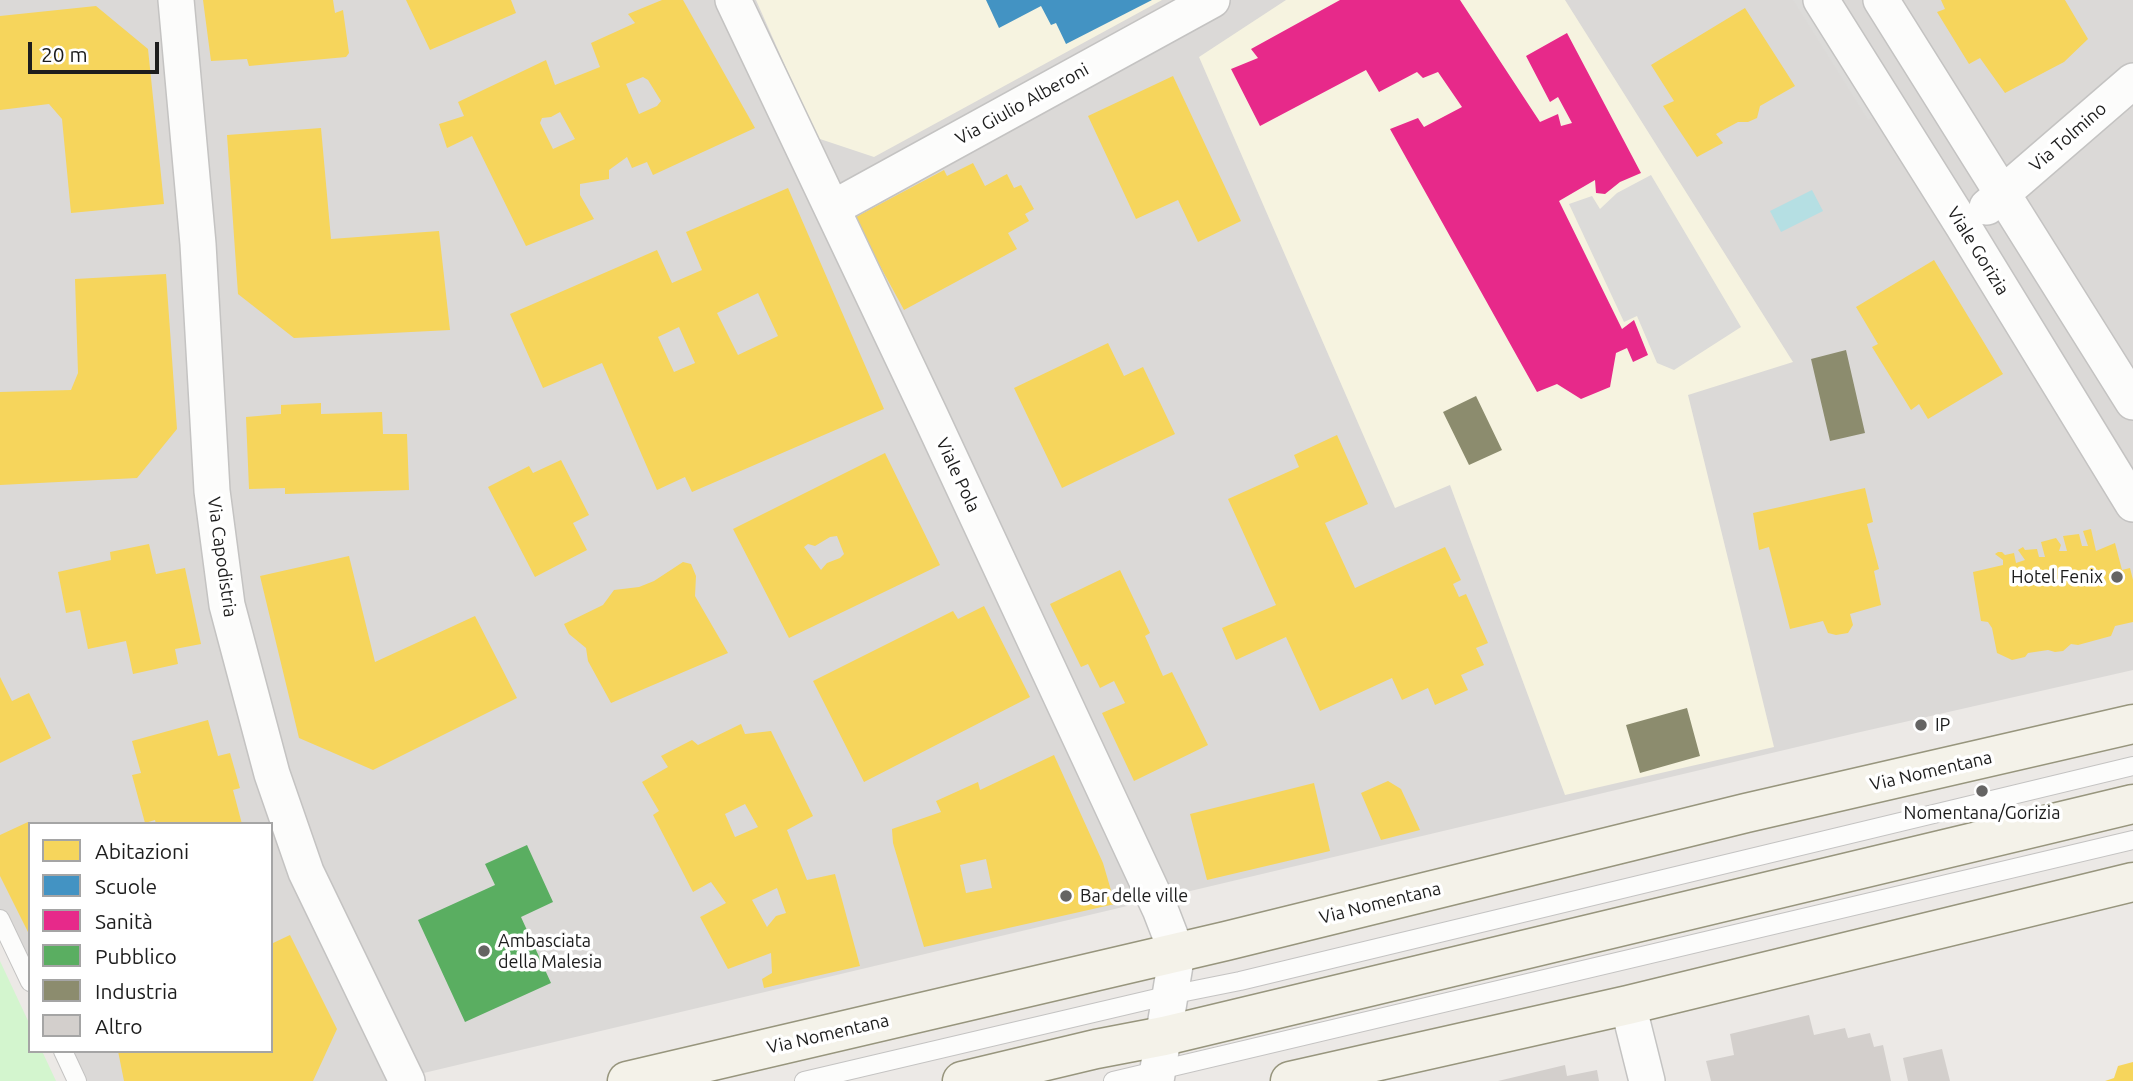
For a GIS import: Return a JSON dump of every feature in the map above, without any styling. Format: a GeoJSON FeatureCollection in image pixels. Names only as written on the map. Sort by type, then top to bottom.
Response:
{"type":"FeatureCollection","features":[{"type":"Feature","properties":{"kind":"street","name":"Via Capodistria"},"geometry":{"type":"LineString","coordinates":[[176,0],[198,244],[212,491],[227,604],[272,774],[306,872],[407,1081]]}},
{"type":"Feature","properties":{"kind":"street","name":"Viale Pola"},"geometry":{"type":"LineString","coordinates":[[733,0],[833,208],[1148,884],[1177,953]]}},
{"type":"Feature","properties":{"kind":"street","name":"Via Giulio Alberoni"},"geometry":{"type":"LineString","coordinates":[[833,208],[1212,0]]}},
{"type":"Feature","properties":{"kind":"street","name":"Viale Gorizia"},"geometry":{"type":"LineString","coordinates":[[1821,0],[1964,226],[2133,504]]}},
{"type":"Feature","properties":{"kind":"street"},"geometry":{"type":"LineString","coordinates":[[1881,0],[2133,402]]}},
{"type":"Feature","properties":{"kind":"street","name":"Via Tolmino"},"geometry":{"type":"LineString","coordinates":[[1964,226],[2133,81]]}},
{"type":"Feature","properties":{"kind":"street","name":"Via Nomentana"},"geometry":{"type":"LineString","coordinates":[[627,1081],[1177,953],[1746,813],[2133,724]]}},
{"type":"Feature","properties":{"kind":"street"},"geometry":{"type":"LineString","coordinates":[[962,1081],[1096,1049],[1159,1062],[2133,804]]}},
{"type":"Feature","properties":{"kind":"street"},"geometry":{"type":"LineString","coordinates":[[1290,1081],[1628,1005],[2133,882]]}},
{"type":"Feature","properties":{"kind":"street"},"geometry":{"type":"LineString","coordinates":[[1159,1062],[1177,953]]}},
{"type":"Feature","properties":{"kind":"street"},"geometry":{"type":"LineString","coordinates":[[1628,1005],[1647,1081]]}},
{"type":"Feature","properties":{"kind":"lane"},"geometry":{"type":"LineString","coordinates":[[804,1081],[1240,981],[2133,766]]}},
{"type":"Feature","properties":{"kind":"lane"},"geometry":{"type":"LineString","coordinates":[[1113,1081],[1159,1062],[2133,840]]}},
{"type":"Feature","properties":{"kind":"lane"},"geometry":{"type":"LineString","coordinates":[[0,919],[28,978]]}},
{"type":"Feature","properties":{"kind":"lane"},"geometry":{"type":"LineString","coordinates":[[64,1053],[77,1081]]}},
{"type":"Feature","properties":{"kind":"shaded area"},"geometry":{"type":"Polygon","coordinates":[[[0,0],[2133,0],[2133,670],[1856,733],[390,1081],[68,1081],[56,1053],[273,1053],[273,822],[28,822],[28,992],[0,930],[0,0]]]}},
{"type":"Feature","properties":{"kind":"shaded area"},"geometry":{"type":"Polygon","coordinates":[[[756,0],[1162,0],[874,157],[817,138],[756,0]]]}},
{"type":"Feature","properties":{"kind":"shaded area"},"geometry":{"type":"Polygon","coordinates":[[[1286,0],[1565,0],[1793,362],[1688,395],[1774,747],[1565,795],[1450,485],[1395,508],[1199,57],[1286,0]]]}},
{"type":"Feature","properties":{"kind":"shaded area"},"geometry":{"type":"Polygon","coordinates":[[[1793,0],[1813,0],[1882,112],[1868,120],[1793,0]]]}},
{"type":"Feature","properties":{"kind":"shaded area"},"geometry":{"type":"Polygon","coordinates":[[[1651,175],[1741,327],[1674,370],[1657,363],[1637,316],[1624,322],[1569,204],[1592,196],[1600,209],[1617,193],[1651,175]]]}},
{"type":"Feature","properties":{"kind":"green space"},"geometry":{"type":"Polygon","coordinates":[[[0,961],[28,1021],[28,1053],[43,1053],[56,1081],[0,1081],[0,961]]]}},
{"type":"Feature","properties":{"kind":"water"},"geometry":{"type":"Polygon","coordinates":[[[1812,190],[1823,211],[1781,232],[1770,211],[1812,190]]]}},
{"type":"Feature","properties":{"kind":"building: Abitazioni"},"geometry":{"type":"Polygon","coordinates":[[[203,0],[333,0],[335,13],[343,10],[349,53],[346,57],[249,66],[247,59],[211,61],[203,0]]]}},
{"type":"Feature","properties":{"kind":"building: Abitazioni"},"geometry":{"type":"Polygon","coordinates":[[[406,0],[511,0],[516,13],[430,50],[406,0]]]}},
{"type":"Feature","properties":{"kind":"building: Abitazioni"},"geometry":{"type":"Polygon","coordinates":[[[662,0],[683,0],[755,128],[653,175],[647,162],[632,168],[627,157],[609,170],[609,179],[580,184],[580,195],[594,219],[526,246],[472,136],[447,148],[439,124],[464,116],[458,102],[546,60],[555,85],[600,67],[591,43],[635,23],[628,14],[662,0]],[[643,77],[626,84],[639,114],[657,106],[661,101],[648,80],[643,77]],[[560,112],[542,118],[540,123],[553,149],[575,139],[560,112]]]}},
{"type":"Feature","properties":{"kind":"building: Abitazioni"},"geometry":{"type":"Polygon","coordinates":[[[1941,0],[2065,0],[2088,39],[2064,62],[2005,93],[1980,58],[1969,64],[1937,12],[1945,9],[1941,0]]]}},
{"type":"Feature","properties":{"kind":"building: Abitazioni"},"geometry":{"type":"Polygon","coordinates":[[[96,6],[148,49],[164,204],[71,213],[62,119],[49,104],[0,110],[0,16],[96,6]]]}},
{"type":"Feature","properties":{"kind":"building: Abitazioni"},"geometry":{"type":"Polygon","coordinates":[[[1745,8],[1795,86],[1760,106],[1757,118],[1738,122],[1716,134],[1723,143],[1697,157],[1663,106],[1674,101],[1651,65],[1745,8]]]}},
{"type":"Feature","properties":{"kind":"building: Abitazioni"},"geometry":{"type":"Polygon","coordinates":[[[1173,76],[1241,221],[1198,242],[1178,200],[1136,219],[1088,116],[1173,76]]]}},
{"type":"Feature","properties":{"kind":"building: Abitazioni"},"geometry":{"type":"Polygon","coordinates":[[[321,128],[331,239],[439,231],[450,330],[294,338],[238,294],[227,135],[321,128]]]}},
{"type":"Feature","properties":{"kind":"building: Abitazioni"},"geometry":{"type":"Polygon","coordinates":[[[973,163],[985,186],[1007,174],[1014,188],[1021,185],[1034,209],[1025,214],[1029,221],[1008,233],[1017,249],[904,310],[854,218],[944,170],[947,176],[973,163]]]}},
{"type":"Feature","properties":{"kind":"building: Abitazioni"},"geometry":{"type":"Polygon","coordinates":[[[788,188],[884,409],[692,492],[685,477],[657,490],[602,363],[543,388],[510,314],[657,250],[672,283],[702,270],[686,232],[788,188]],[[758,293],[717,313],[738,355],[778,336],[758,293]],[[679,327],[658,337],[674,372],[695,363],[679,327]]]}},
{"type":"Feature","properties":{"kind":"building: Abitazioni"},"geometry":{"type":"Polygon","coordinates":[[[1934,260],[2003,374],[1928,419],[1919,404],[1911,410],[1872,347],[1878,344],[1856,307],[1934,260]]]}},
{"type":"Feature","properties":{"kind":"building: Abitazioni"},"geometry":{"type":"Polygon","coordinates":[[[166,274],[177,429],[137,478],[0,485],[0,392],[71,390],[78,373],[75,279],[166,274]]]}},
{"type":"Feature","properties":{"kind":"building: Abitazioni"},"geometry":{"type":"Polygon","coordinates":[[[1108,343],[1124,376],[1143,367],[1175,434],[1062,488],[1014,388],[1108,343]]]}},
{"type":"Feature","properties":{"kind":"building: Abitazioni"},"geometry":{"type":"Polygon","coordinates":[[[321,403],[321,414],[382,412],[383,434],[407,434],[409,490],[285,494],[285,488],[249,489],[246,417],[281,414],[281,405],[321,403]]]}},
{"type":"Feature","properties":{"kind":"building: Abitazioni"},"geometry":{"type":"Polygon","coordinates":[[[1337,435],[1368,504],[1325,523],[1355,588],[1445,547],[1461,580],[1453,584],[1459,597],[1466,594],[1488,643],[1476,648],[1484,665],[1461,675],[1468,690],[1435,705],[1428,688],[1402,700],[1392,678],[1320,711],[1286,637],[1236,660],[1222,628],[1276,605],[1228,499],[1299,467],[1294,455],[1337,435]]]}},
{"type":"Feature","properties":{"kind":"building: Abitazioni"},"geometry":{"type":"Polygon","coordinates":[[[885,453],[940,565],[789,638],[733,529],[885,453]],[[837,536],[815,546],[808,544],[804,547],[821,570],[827,563],[844,554],[837,536]]]}},
{"type":"Feature","properties":{"kind":"building: Abitazioni"},"geometry":{"type":"Polygon","coordinates":[[[561,460],[589,515],[573,523],[587,550],[535,577],[488,487],[529,466],[533,473],[561,460]]]}},
{"type":"Feature","properties":{"kind":"building: Abitazioni"},"geometry":{"type":"Polygon","coordinates":[[[1865,488],[1873,522],[1867,524],[1879,569],[1874,571],[1881,605],[1850,614],[1853,625],[1848,633],[1828,633],[1823,621],[1790,629],[1769,547],[1759,550],[1753,513],[1865,488]]]}},
{"type":"Feature","properties":{"kind":"building: Abitazioni"},"geometry":{"type":"Polygon","coordinates":[[[2091,529],[2096,551],[2115,543],[2122,570],[2130,568],[2133,580],[2133,622],[2115,626],[2111,636],[2078,645],[2071,644],[2063,651],[2028,653],[2025,657],[2012,660],[1997,653],[1992,628],[1988,622],[1981,621],[1973,572],[2003,565],[2003,560],[1995,554],[1998,552],[2005,555],[2014,553],[2016,563],[2025,560],[2018,550],[2023,547],[2025,550],[2037,549],[2039,557],[2045,557],[2041,542],[2056,538],[2061,545],[2059,551],[2067,551],[2063,536],[2079,534],[2082,546],[2088,546],[2083,531],[2091,529]]]}},
{"type":"Feature","properties":{"kind":"building: Abitazioni"},"geometry":{"type":"Polygon","coordinates":[[[149,544],[156,574],[185,568],[201,644],[175,649],[178,664],[133,674],[126,641],[88,649],[80,610],[66,613],[58,572],[111,560],[110,552],[149,544]]]}},
{"type":"Feature","properties":{"kind":"building: Abitazioni"},"geometry":{"type":"Polygon","coordinates":[[[349,556],[375,662],[475,616],[517,698],[373,770],[299,738],[260,576],[349,556]]]}},
{"type":"Feature","properties":{"kind":"building: Abitazioni"},"geometry":{"type":"Polygon","coordinates":[[[683,562],[691,564],[696,576],[695,596],[728,653],[611,703],[588,661],[586,648],[569,634],[564,624],[603,605],[614,590],[639,587],[654,581],[683,562]]]}},
{"type":"Feature","properties":{"kind":"building: Abitazioni"},"geometry":{"type":"Polygon","coordinates":[[[1120,570],[1150,633],[1145,636],[1163,676],[1172,672],[1208,745],[1134,781],[1102,713],[1125,703],[1114,681],[1100,688],[1088,664],[1081,667],[1050,604],[1120,570]]]}},
{"type":"Feature","properties":{"kind":"building: Abitazioni"},"geometry":{"type":"Polygon","coordinates":[[[984,606],[1030,697],[864,782],[813,681],[953,611],[958,619],[984,606]]]}},
{"type":"Feature","properties":{"kind":"building: Abitazioni"},"geometry":{"type":"Polygon","coordinates":[[[0,677],[12,701],[29,693],[51,738],[0,763],[0,677]]]}},
{"type":"Feature","properties":{"kind":"building: Abitazioni"},"geometry":{"type":"Polygon","coordinates":[[[208,720],[218,756],[230,753],[240,788],[233,790],[241,822],[145,822],[132,775],[141,773],[132,741],[208,720]]]}},
{"type":"Feature","properties":{"kind":"building: Abitazioni"},"geometry":{"type":"Polygon","coordinates":[[[741,724],[745,734],[771,731],[813,816],[787,830],[807,880],[835,874],[860,966],[764,988],[762,979],[772,973],[771,953],[728,969],[700,917],[726,903],[711,882],[693,892],[653,815],[659,811],[642,782],[668,767],[661,756],[692,740],[698,745],[741,724]],[[745,804],[725,814],[735,837],[758,827],[745,804]],[[777,888],[752,900],[767,927],[776,916],[786,913],[777,888]]]}},
{"type":"Feature","properties":{"kind":"building: Abitazioni"},"geometry":{"type":"Polygon","coordinates":[[[1054,755],[1103,863],[1115,904],[924,947],[893,843],[892,829],[941,812],[936,801],[978,782],[980,790],[1054,755]],[[986,859],[960,865],[966,893],[992,888],[986,859]]]}},
{"type":"Feature","properties":{"kind":"building: Abitazioni"},"geometry":{"type":"Polygon","coordinates":[[[1388,781],[1401,789],[1420,830],[1381,840],[1361,793],[1388,781]]]}},
{"type":"Feature","properties":{"kind":"building: Abitazioni"},"geometry":{"type":"Polygon","coordinates":[[[1314,783],[1330,851],[1207,880],[1190,814],[1314,783]]]}},
{"type":"Feature","properties":{"kind":"building: Abitazioni"},"geometry":{"type":"Polygon","coordinates":[[[28,822],[28,932],[0,876],[0,835],[28,822]]]}},
{"type":"Feature","properties":{"kind":"building: Abitazioni"},"geometry":{"type":"Polygon","coordinates":[[[290,935],[337,1029],[313,1081],[124,1081],[118,1053],[273,1053],[273,943],[290,935]]]}},
{"type":"Feature","properties":{"kind":"building: Abitazioni"},"geometry":{"type":"Polygon","coordinates":[[[2133,1062],[2133,1081],[2105,1081],[2114,1078],[2118,1066],[2133,1062]]]}},
{"type":"Feature","properties":{"kind":"building: Scuole"},"geometry":{"type":"Polygon","coordinates":[[[986,0],[1152,0],[1066,44],[1056,23],[1051,25],[1041,6],[999,28],[986,0]]]}},
{"type":"Feature","properties":{"kind":"building: Sanità"},"geometry":{"type":"Polygon","coordinates":[[[1340,0],[1460,0],[1540,122],[1558,114],[1561,126],[1572,123],[1558,97],[1550,102],[1526,56],[1567,33],[1641,173],[1620,182],[1605,194],[1596,193],[1595,180],[1559,201],[1622,329],[1634,320],[1648,355],[1633,362],[1627,348],[1616,353],[1610,387],[1581,399],[1557,384],[1537,392],[1390,129],[1418,118],[1424,127],[1462,107],[1438,72],[1423,78],[1417,72],[1379,92],[1366,70],[1260,126],[1231,69],[1258,58],[1251,49],[1340,0]]]}},
{"type":"Feature","properties":{"kind":"building: Pubblico","name":"Ambasciata della Malesia"},"geometry":{"type":"Polygon","coordinates":[[[527,845],[553,902],[521,917],[551,983],[465,1022],[418,920],[495,885],[485,864],[527,845]]]}},
{"type":"Feature","properties":{"kind":"building: Industria"},"geometry":{"type":"Polygon","coordinates":[[[1846,350],[1865,433],[1830,441],[1811,359],[1846,350]]]}},
{"type":"Feature","properties":{"kind":"building: Industria"},"geometry":{"type":"Polygon","coordinates":[[[1476,396],[1502,450],[1469,465],[1443,412],[1476,396]]]}},
{"type":"Feature","properties":{"kind":"building: Industria"},"geometry":{"type":"Polygon","coordinates":[[[1687,708],[1700,756],[1640,773],[1626,725],[1687,708]]]}},
{"type":"Feature","properties":{"kind":"building: Altro"},"geometry":{"type":"Polygon","coordinates":[[[1809,1015],[1814,1035],[1845,1028],[1848,1038],[1870,1033],[1874,1047],[1883,1045],[1891,1081],[1711,1081],[1706,1061],[1734,1055],[1730,1034],[1809,1015]]]}},
{"type":"Feature","properties":{"kind":"building: Altro"},"geometry":{"type":"Polygon","coordinates":[[[1942,1049],[1950,1081],[1908,1081],[1903,1058],[1942,1049]]]}},
{"type":"Feature","properties":{"kind":"building: Altro"},"geometry":{"type":"Polygon","coordinates":[[[1565,1065],[1567,1076],[1597,1070],[1599,1081],[1498,1081],[1565,1065]]]}},
{"type":"Feature","properties":{"kind":"place","name":"Hotel Fenix"},"geometry":{"type":"Point","coordinates":[2117,577]}},
{"type":"Feature","properties":{"kind":"place","name":"IP"},"geometry":{"type":"Point","coordinates":[1921,725]}},
{"type":"Feature","properties":{"kind":"place","name":"Nomentana/Gorizia"},"geometry":{"type":"Point","coordinates":[1982,791]}},
{"type":"Feature","properties":{"kind":"place","name":"Bar delle ville"},"geometry":{"type":"Point","coordinates":[1066,896]}},
{"type":"Feature","properties":{"kind":"place","name":"Ambasciata della Malesia"},"geometry":{"type":"Point","coordinates":[484,951]}}]}
